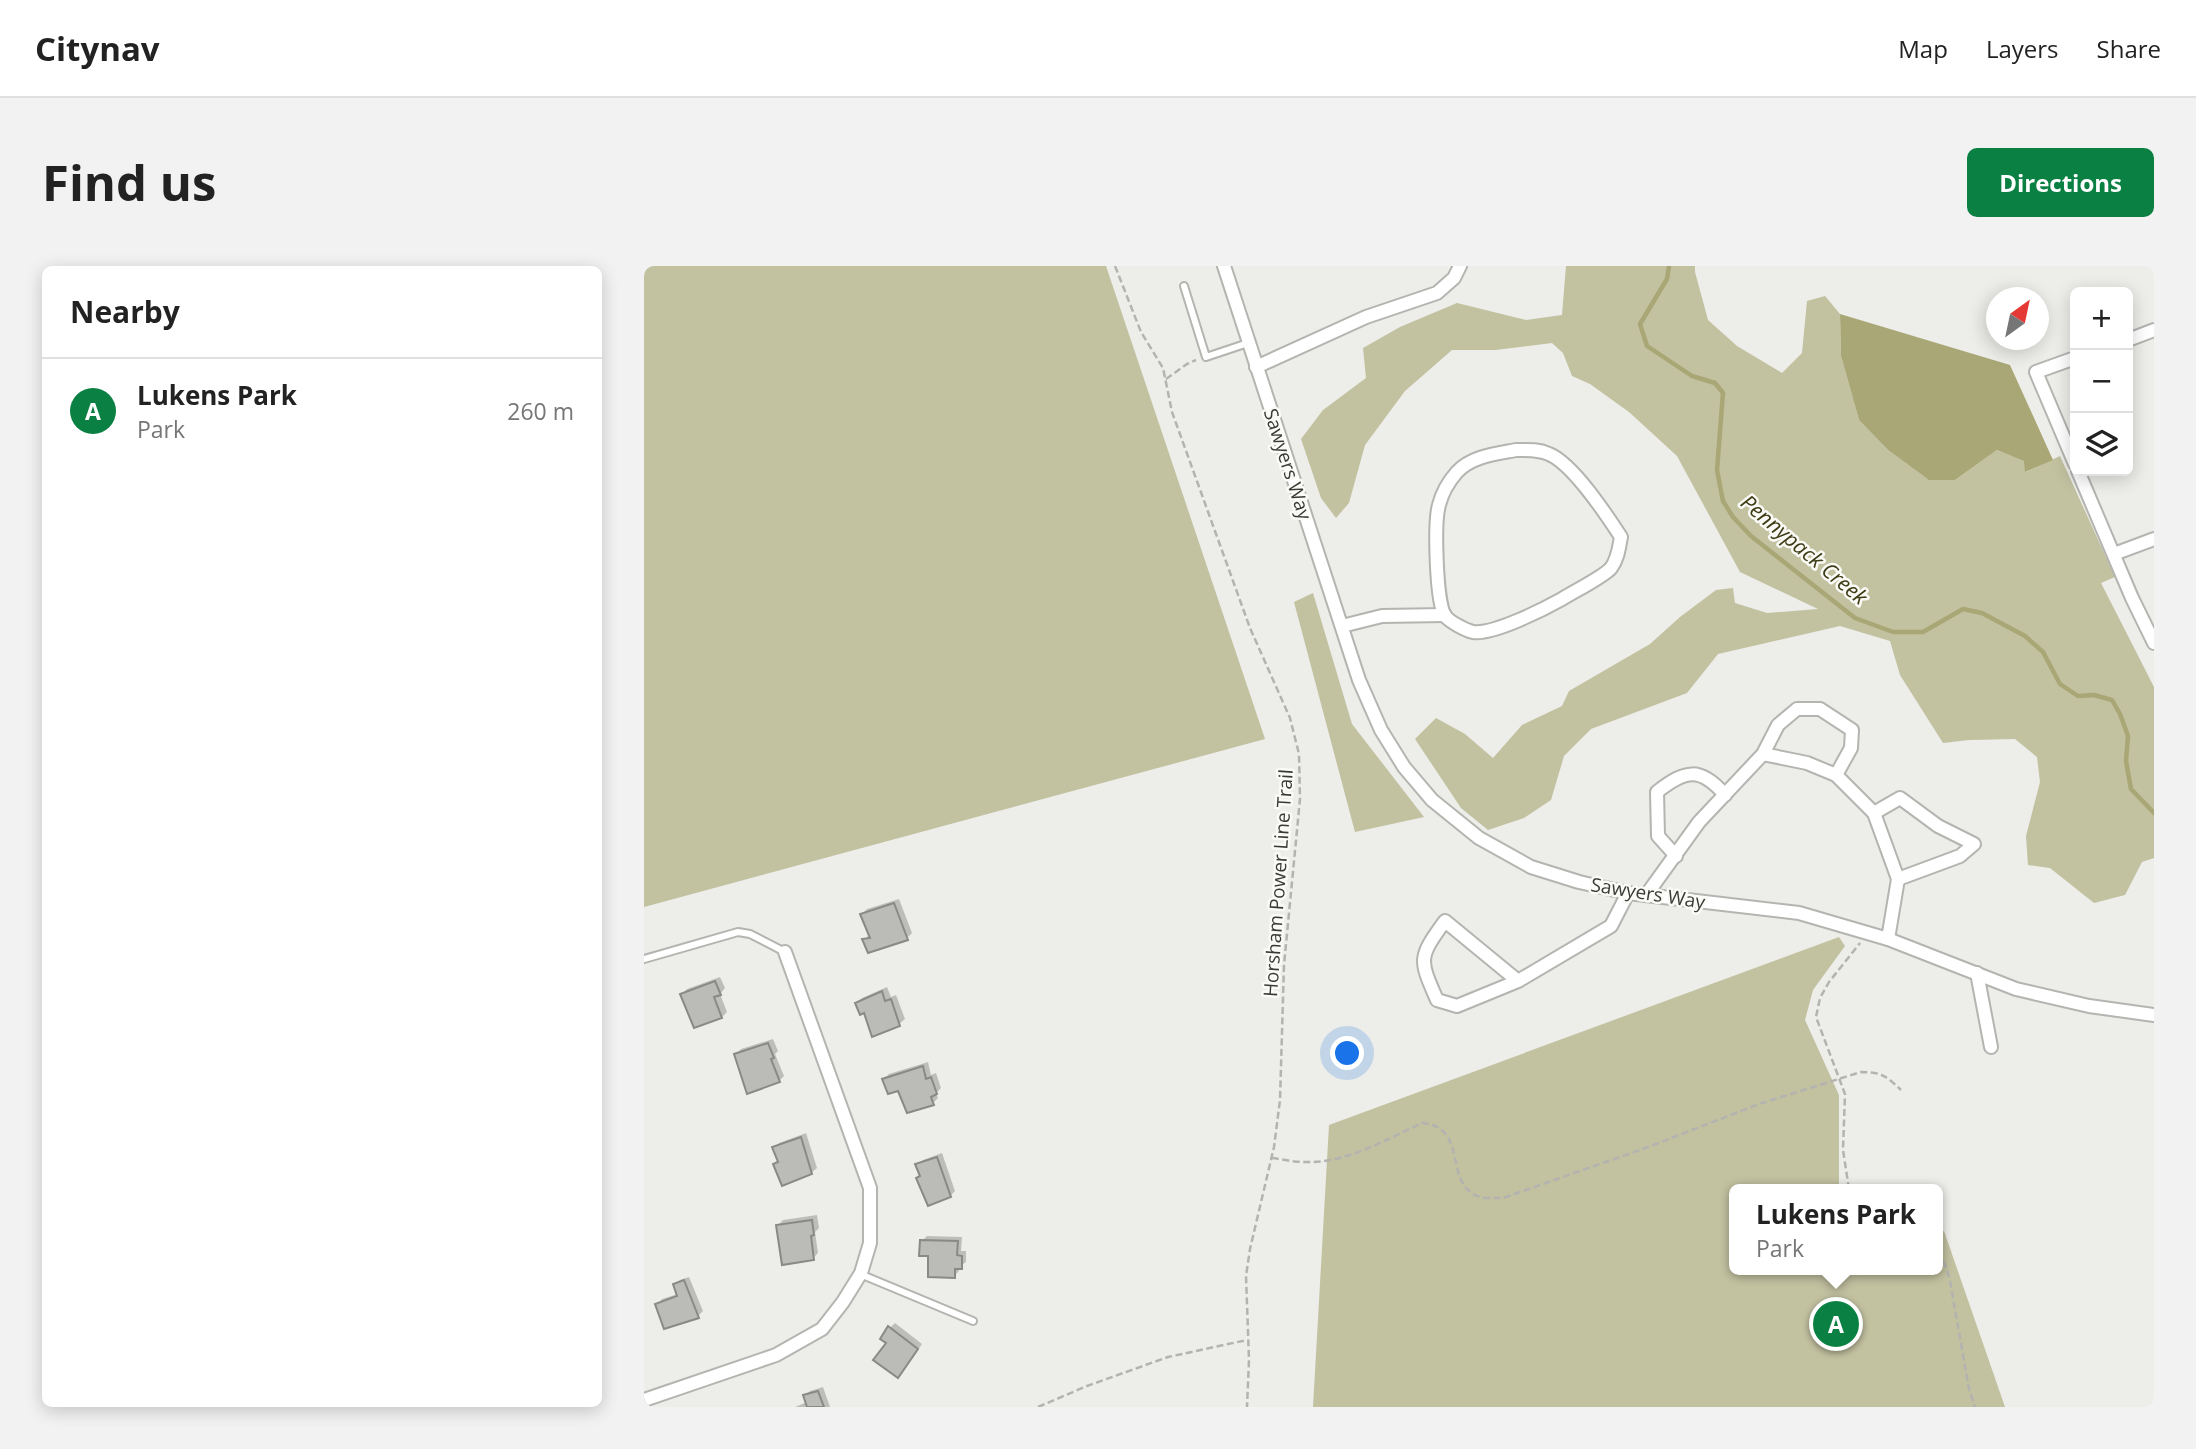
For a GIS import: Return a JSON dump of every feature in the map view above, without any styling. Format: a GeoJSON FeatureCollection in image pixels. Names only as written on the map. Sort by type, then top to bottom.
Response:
{"type":"FeatureCollection","features":[{"type":"Feature","properties":{"kind":"street","name":"Sawyers Way"},"geometry":{"type":"LineString","coordinates":[[1224,266],[1359,680],[1381,730],[1404,767],[1432,800],[1479,838],[1531,867],[1579,882],[1628,893],[1799,913],[1888,939],[2016,989],[2089,1006],[2154,1015]]}},
{"type":"Feature","properties":{"kind":"street"},"geometry":{"type":"LineString","coordinates":[[1256,367],[1366,317],[1437,293],[1454,278],[1460,266]]}},
{"type":"Feature","properties":{"kind":"street"},"geometry":{"type":"LineString","coordinates":[[2133,338],[2154,330]]}},
{"type":"Feature","properties":{"kind":"street"},"geometry":{"type":"LineString","coordinates":[[2070,360],[2036,372],[2070,452]]}},
{"type":"Feature","properties":{"kind":"street"},"geometry":{"type":"LineString","coordinates":[[1342,626],[1381,616],[1445,615],[1473,632],[1490,630],[1543,610],[1611,569],[1621,537],[1607,515],[1566,465],[1550,454],[1534,450],[1516,450],[1470,461],[1457,472],[1439,505],[1435,531],[1445,615]]}},
{"type":"Feature","properties":{"kind":"street"},"geometry":{"type":"LineString","coordinates":[[2080,476],[2154,643]]}},
{"type":"Feature","properties":{"kind":"street"},"geometry":{"type":"LineString","coordinates":[[2114,554],[2154,539]]}},
{"type":"Feature","properties":{"kind":"street"},"geometry":{"type":"LineString","coordinates":[[1647,894],[1699,822],[1763,754],[1778,725],[1797,709],[1820,709],[1852,730],[1851,748],[1836,775]]}},
{"type":"Feature","properties":{"kind":"street"},"geometry":{"type":"LineString","coordinates":[[1763,754],[1808,763],[1836,775],[1874,813],[1898,879],[1888,939]]}},
{"type":"Feature","properties":{"kind":"street"},"geometry":{"type":"LineString","coordinates":[[1675,856],[1658,836],[1657,792],[1675,778],[1691,774],[1711,779],[1725,795]]}},
{"type":"Feature","properties":{"kind":"street"},"geometry":{"type":"LineString","coordinates":[[1874,813],[1900,797],[1938,826],[1974,844],[1960,856],[1898,879]]}},
{"type":"Feature","properties":{"kind":"street"},"geometry":{"type":"LineString","coordinates":[[1518,981],[1445,921],[1426,947],[1423,968],[1437,1000],[1457,1006],[1518,981],[1611,926],[1628,893]]}},
{"type":"Feature","properties":{"kind":"street"},"geometry":{"type":"LineString","coordinates":[[644,1400],[776,1355],[821,1329],[843,1302],[860,1274],[870,1243],[870,1188],[785,951]]}},
{"type":"Feature","properties":{"kind":"street"},"geometry":{"type":"LineString","coordinates":[[1977,973],[1991,1047]]}},
{"type":"Feature","properties":{"kind":"lane"},"geometry":{"type":"LineString","coordinates":[[1184,286],[1206,356],[1248,343]]}},
{"type":"Feature","properties":{"kind":"lane"},"geometry":{"type":"LineString","coordinates":[[644,959],[738,932],[750,934],[785,951]]}},
{"type":"Feature","properties":{"kind":"lane"},"geometry":{"type":"LineString","coordinates":[[860,1274],[973,1321]]}},
{"type":"Feature","properties":{"kind":"path","name":"Horsham Power Line Trail"},"geometry":{"type":"LineString","coordinates":[[1115,266],[1141,332],[1163,369],[1172,412],[1250,628],[1290,718],[1299,754],[1300,799],[1284,965],[1280,1100],[1272,1157],[1246,1276],[1247,1407]]}},
{"type":"Feature","properties":{"kind":"path"},"geometry":{"type":"LineString","coordinates":[[1166,379],[1187,364],[1206,356]]}},
{"type":"Feature","properties":{"kind":"path"},"geometry":{"type":"LineString","coordinates":[[1848,1184],[1843,1150],[1845,1094],[1816,1017],[1820,998],[1829,982],[1867,933]]}},
{"type":"Feature","properties":{"kind":"path"},"geometry":{"type":"LineString","coordinates":[[1272,1157],[1303,1163],[1321,1162],[1346,1156],[1422,1123],[1433,1124],[1442,1128],[1447,1135],[1460,1176],[1471,1193],[1487,1198],[1503,1198],[1643,1149],[1759,1104],[1861,1072],[1875,1072],[1886,1076],[1901,1090]]}},
{"type":"Feature","properties":{"kind":"path"},"geometry":{"type":"LineString","coordinates":[[1943,1262],[1950,1282],[1969,1389],[1975,1407]]}},
{"type":"Feature","properties":{"kind":"path"},"geometry":{"type":"LineString","coordinates":[[1038,1407],[1168,1357],[1248,1340]]}},
{"type":"Feature","properties":{"kind":"green space"},"geometry":{"type":"Polygon","coordinates":[[[644,266],[1106,266],[1265,739],[644,907],[644,266]]]}},
{"type":"Feature","properties":{"kind":"green space"},"geometry":{"type":"Polygon","coordinates":[[[1566,266],[1695,266],[1708,320],[1737,346],[1782,373],[1802,353],[1807,301],[1825,296],[1840,314],[1841,356],[1859,420],[1888,450],[1928,479],[1955,480],[1997,450],[2025,461],[2026,472],[2060,456],[2115,577],[2101,583],[2154,687],[2154,858],[2142,862],[2125,895],[2094,903],[2050,868],[2028,865],[2026,836],[2040,782],[2037,757],[2015,739],[1943,743],[1900,675],[1890,641],[1840,626],[1718,654],[1687,693],[1591,729],[1564,756],[1551,800],[1524,818],[1488,830],[1461,808],[1415,739],[1436,718],[1465,734],[1493,758],[1522,725],[1562,706],[1569,691],[1650,644],[1716,590],[1733,588],[1735,603],[1767,613],[1818,609],[1740,572],[1677,456],[1629,412],[1590,384],[1572,376],[1563,353],[1552,343],[1495,350],[1452,350],[1405,391],[1365,445],[1349,503],[1336,518],[1321,498],[1301,439],[1323,410],[1366,378],[1363,348],[1400,327],[1457,303],[1526,320],[1562,315],[1566,266]]]}},
{"type":"Feature","properties":{"kind":"green space"},"geometry":{"type":"Polygon","coordinates":[[[1313,593],[1352,724],[1424,817],[1355,832],[1294,602],[1313,593]]]}},
{"type":"Feature","properties":{"kind":"green space"},"geometry":{"type":"Polygon","coordinates":[[[1839,937],[1845,946],[1813,990],[1805,1020],[1839,1095],[1839,1184],[1729,1184],[1729,1275],[1943,1275],[1944,1231],[2005,1407],[1313,1407],[1329,1125],[1839,937]]]}},
{"type":"Feature","properties":{"kind":"shaded area"},"geometry":{"type":"Polygon","coordinates":[[[1840,314],[2010,365],[2053,460],[2025,472],[2024,461],[1997,450],[1955,480],[1929,480],[1888,450],[1859,420],[1841,356],[1840,314]]]}},
{"type":"Feature","properties":{"kind":"building"},"geometry":{"type":"Polygon","coordinates":[[[894,903],[908,940],[868,953],[862,939],[870,938],[860,914],[894,903]]]}},
{"type":"Feature","properties":{"kind":"building"},"geometry":{"type":"Polygon","coordinates":[[[715,981],[721,995],[714,997],[722,1018],[694,1028],[680,994],[715,981]]]}},
{"type":"Feature","properties":{"kind":"building"},"geometry":{"type":"Polygon","coordinates":[[[882,991],[885,1001],[891,999],[900,1026],[872,1037],[864,1013],[860,1015],[855,1003],[882,991]]]}},
{"type":"Feature","properties":{"kind":"building"},"geometry":{"type":"Polygon","coordinates":[[[768,1043],[780,1082],[747,1094],[734,1054],[768,1043]]]}},
{"type":"Feature","properties":{"kind":"building"},"geometry":{"type":"Polygon","coordinates":[[[923,1066],[926,1079],[931,1077],[937,1094],[931,1097],[934,1105],[907,1113],[898,1091],[888,1094],[882,1079],[923,1066]]]}},
{"type":"Feature","properties":{"kind":"building"},"geometry":{"type":"Polygon","coordinates":[[[801,1137],[812,1174],[782,1186],[773,1164],[778,1162],[772,1147],[801,1137]]]}},
{"type":"Feature","properties":{"kind":"building"},"geometry":{"type":"Polygon","coordinates":[[[937,1157],[951,1197],[928,1206],[916,1178],[920,1176],[915,1164],[937,1157]]]}},
{"type":"Feature","properties":{"kind":"building"},"geometry":{"type":"Polygon","coordinates":[[[812,1220],[814,1260],[782,1265],[776,1225],[812,1220]]]}},
{"type":"Feature","properties":{"kind":"building"},"geometry":{"type":"Polygon","coordinates":[[[920,1240],[958,1241],[957,1255],[962,1256],[962,1269],[955,1269],[955,1278],[928,1277],[928,1256],[919,1256],[920,1240]]]}},
{"type":"Feature","properties":{"kind":"building"},"geometry":{"type":"Polygon","coordinates":[[[684,1280],[699,1318],[664,1329],[655,1304],[677,1296],[673,1284],[684,1280]]]}},
{"type":"Feature","properties":{"kind":"building"},"geometry":{"type":"Polygon","coordinates":[[[888,1326],[918,1349],[898,1378],[873,1360],[886,1343],[880,1339],[888,1326]]]}},
{"type":"Feature","properties":{"kind":"building"},"geometry":{"type":"Polygon","coordinates":[[[818,1391],[824,1407],[807,1407],[803,1395],[818,1391]]]}},
{"type":"Feature","properties":{"kind":"waterway","name":"Pennypack Creek"},"geometry":{"type":"LineString","coordinates":[[1669,266],[1667,279],[1640,324],[1647,346],[1692,376],[1715,383],[1723,393],[1717,470],[1723,501],[1733,517],[1751,536],[1855,618],[1893,632],[1923,632],[1963,609],[1982,613],[2025,636],[2043,652],[2060,684],[2078,696],[2094,695],[2112,700],[2128,736],[2126,761],[2131,789],[2154,813]]}},
{"type":"Feature","properties":{"kind":"place","name":"Lukens Park"},"geometry":{"type":"Point","coordinates":[1836,1324]}}]}
